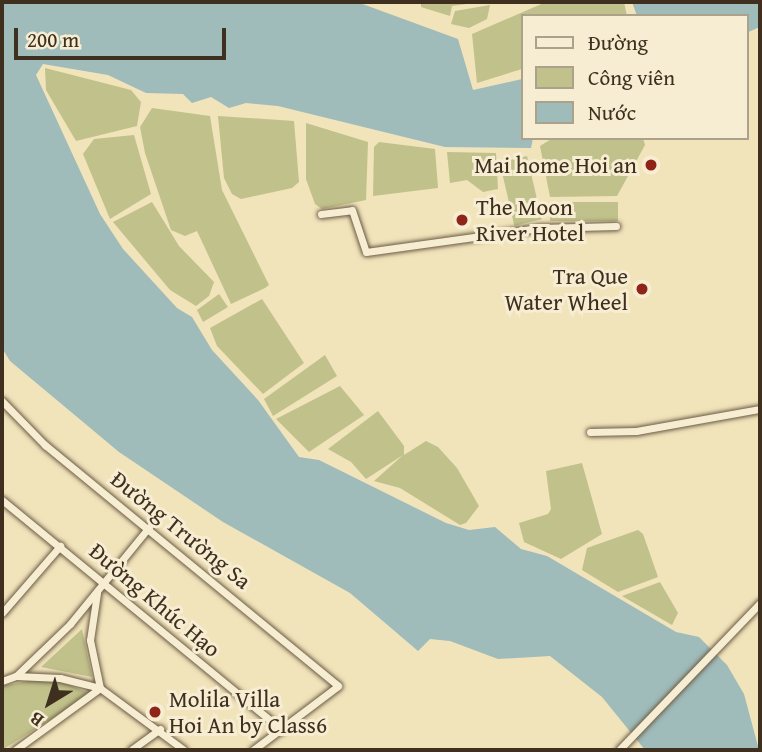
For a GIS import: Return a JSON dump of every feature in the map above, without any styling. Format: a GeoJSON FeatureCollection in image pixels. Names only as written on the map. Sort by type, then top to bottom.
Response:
{"type":"FeatureCollection","features":[{"type":"Feature","properties":{"kind":"street"},"geometry":{"type":"LineString","coordinates":[[321,214],[352,210],[366,251],[540,228],[616,226]]}},
{"type":"Feature","properties":{"kind":"street","name":"Đường Trường Sa"},"geometry":{"type":"LineString","coordinates":[[2,401],[45,445],[149,527],[338,686],[282,730]]}},
{"type":"Feature","properties":{"kind":"street"},"geometry":{"type":"LineString","coordinates":[[590,432],[636,431],[760,409]]}},
{"type":"Feature","properties":{"kind":"street","name":"Đường Khúc Hạo"},"geometry":{"type":"LineString","coordinates":[[2,500],[282,730]]}},
{"type":"Feature","properties":{"kind":"street"},"geometry":{"type":"LineString","coordinates":[[16,676],[97,593],[149,527]]}},
{"type":"Feature","properties":{"kind":"street"},"geometry":{"type":"LineString","coordinates":[[2,613],[60,546]]}},
{"type":"Feature","properties":{"kind":"street"},"geometry":{"type":"LineString","coordinates":[[97,593],[90,640],[100,688]]}},
{"type":"Feature","properties":{"kind":"street"},"geometry":{"type":"LineString","coordinates":[[619,750],[760,603]]}},
{"type":"Feature","properties":{"kind":"street"},"geometry":{"type":"LineString","coordinates":[[2,681],[16,676],[60,678],[100,688],[160,729],[184,750]]}},
{"type":"Feature","properties":{"kind":"street"},"geometry":{"type":"LineString","coordinates":[[15,750],[100,688]]}},
{"type":"Feature","properties":{"kind":"street"},"geometry":{"type":"LineString","coordinates":[[131,750],[160,729]]}},
{"type":"Feature","properties":{"kind":"street"},"geometry":{"type":"LineString","coordinates":[[253,750],[282,730]]}},
{"type":"Feature","properties":{"kind":"green space"},"geometry":{"type":"Polygon","coordinates":[[[421,2],[481,2],[452,6],[450,16],[421,7],[421,2]]]}},
{"type":"Feature","properties":{"kind":"green space"},"geometry":{"type":"Polygon","coordinates":[[[546,2],[624,2],[627,14],[520,14],[520,70],[477,83],[472,34],[546,2]]]}},
{"type":"Feature","properties":{"kind":"green space"},"geometry":{"type":"Polygon","coordinates":[[[490,5],[487,19],[469,28],[451,24],[455,11],[490,5]]]}},
{"type":"Feature","properties":{"kind":"green space"},"geometry":{"type":"Polygon","coordinates":[[[45,68],[131,90],[141,102],[137,126],[76,141],[46,90],[45,68]]]}},
{"type":"Feature","properties":{"kind":"green space"},"geometry":{"type":"Polygon","coordinates":[[[152,108],[210,116],[222,190],[269,285],[265,288],[231,304],[197,231],[185,236],[171,230],[145,153],[140,127],[152,108]]]}},
{"type":"Feature","properties":{"kind":"green space"},"geometry":{"type":"Polygon","coordinates":[[[218,116],[294,121],[299,182],[292,188],[241,199],[232,194],[224,178],[218,116]]]}},
{"type":"Feature","properties":{"kind":"green space"},"geometry":{"type":"Polygon","coordinates":[[[306,123],[368,142],[366,200],[322,209],[315,204],[306,179],[306,123]]]}},
{"type":"Feature","properties":{"kind":"green space"},"geometry":{"type":"Polygon","coordinates":[[[134,135],[151,194],[110,219],[83,154],[94,139],[134,135]]]}},
{"type":"Feature","properties":{"kind":"green space"},"geometry":{"type":"Polygon","coordinates":[[[550,140],[644,140],[645,145],[617,196],[550,197],[540,146],[550,140]]]}},
{"type":"Feature","properties":{"kind":"green space"},"geometry":{"type":"Polygon","coordinates":[[[379,142],[435,149],[438,188],[373,196],[374,147],[379,142]]]}},
{"type":"Feature","properties":{"kind":"green space"},"geometry":{"type":"Polygon","coordinates":[[[447,152],[496,153],[498,189],[483,192],[467,180],[450,183],[447,152]]]}},
{"type":"Feature","properties":{"kind":"green space"},"geometry":{"type":"Polygon","coordinates":[[[527,156],[542,219],[514,226],[500,162],[527,156]]]}},
{"type":"Feature","properties":{"kind":"green space"},"geometry":{"type":"Polygon","coordinates":[[[152,202],[179,246],[214,282],[209,296],[196,306],[170,290],[113,222],[152,202]]]}},
{"type":"Feature","properties":{"kind":"green space"},"geometry":{"type":"Polygon","coordinates":[[[550,202],[618,202],[618,221],[550,221],[550,202]]]}},
{"type":"Feature","properties":{"kind":"green space"},"geometry":{"type":"Polygon","coordinates":[[[219,294],[228,307],[203,322],[197,310],[219,294]]]}},
{"type":"Feature","properties":{"kind":"green space"},"geometry":{"type":"Polygon","coordinates":[[[262,299],[304,363],[263,394],[217,346],[210,328],[262,299]]]}},
{"type":"Feature","properties":{"kind":"green space"},"geometry":{"type":"Polygon","coordinates":[[[325,355],[337,376],[273,416],[264,399],[325,355]]]}},
{"type":"Feature","properties":{"kind":"green space"},"geometry":{"type":"Polygon","coordinates":[[[340,386],[364,415],[309,452],[276,419],[340,386]]]}},
{"type":"Feature","properties":{"kind":"green space"},"geometry":{"type":"Polygon","coordinates":[[[378,411],[404,446],[404,455],[426,441],[438,447],[457,468],[479,506],[466,523],[460,525],[400,488],[374,481],[403,455],[366,479],[351,462],[328,449],[378,411]]]}},
{"type":"Feature","properties":{"kind":"green space"},"geometry":{"type":"Polygon","coordinates":[[[582,463],[602,534],[561,559],[524,542],[519,523],[548,514],[551,509],[546,471],[582,463]]]}},
{"type":"Feature","properties":{"kind":"green space"},"geometry":{"type":"Polygon","coordinates":[[[638,530],[643,534],[658,577],[618,592],[582,570],[587,548],[638,530]]]}},
{"type":"Feature","properties":{"kind":"green space"},"geometry":{"type":"Polygon","coordinates":[[[660,582],[678,613],[672,625],[622,596],[660,582]]]}},
{"type":"Feature","properties":{"kind":"green space"},"geometry":{"type":"Polygon","coordinates":[[[82,629],[92,677],[41,667],[82,629]]]}},
{"type":"Feature","properties":{"kind":"green space"},"geometry":{"type":"Polygon","coordinates":[[[28,681],[59,681],[91,694],[2,750],[2,686],[28,681]]]}},
{"type":"Feature","properties":{"kind":"water"},"geometry":{"type":"Polygon","coordinates":[[[2,2],[357,2],[458,39],[473,90],[520,79],[520,140],[533,140],[531,148],[445,147],[278,106],[246,103],[229,108],[211,97],[192,103],[183,94],[146,93],[108,75],[43,64],[36,75],[100,214],[123,249],[177,308],[192,317],[212,350],[258,400],[299,457],[319,460],[446,523],[469,530],[495,527],[521,549],[547,556],[676,632],[699,637],[727,665],[744,694],[759,750],[645,750],[602,697],[550,656],[498,659],[450,641],[430,639],[418,651],[350,593],[223,522],[119,452],[10,361],[2,348],[2,2]]]}},
{"type":"Feature","properties":{"kind":"water"},"geometry":{"type":"Polygon","coordinates":[[[632,2],[760,2],[760,27],[748,32],[748,14],[636,14],[632,2]]]}},
{"type":"Feature","properties":{"kind":"place","name":"Mai home Hoi an"},"geometry":{"type":"Point","coordinates":[651,165]}},
{"type":"Feature","properties":{"kind":"place","name":"The Moon River Hotel"},"geometry":{"type":"Point","coordinates":[462,220]}},
{"type":"Feature","properties":{"kind":"place","name":"Tra Que Water Wheel"},"geometry":{"type":"Point","coordinates":[642,289]}},
{"type":"Feature","properties":{"kind":"place","name":"Molila Villa Hoi An by Class6"},"geometry":{"type":"Point","coordinates":[155,712]}}]}
